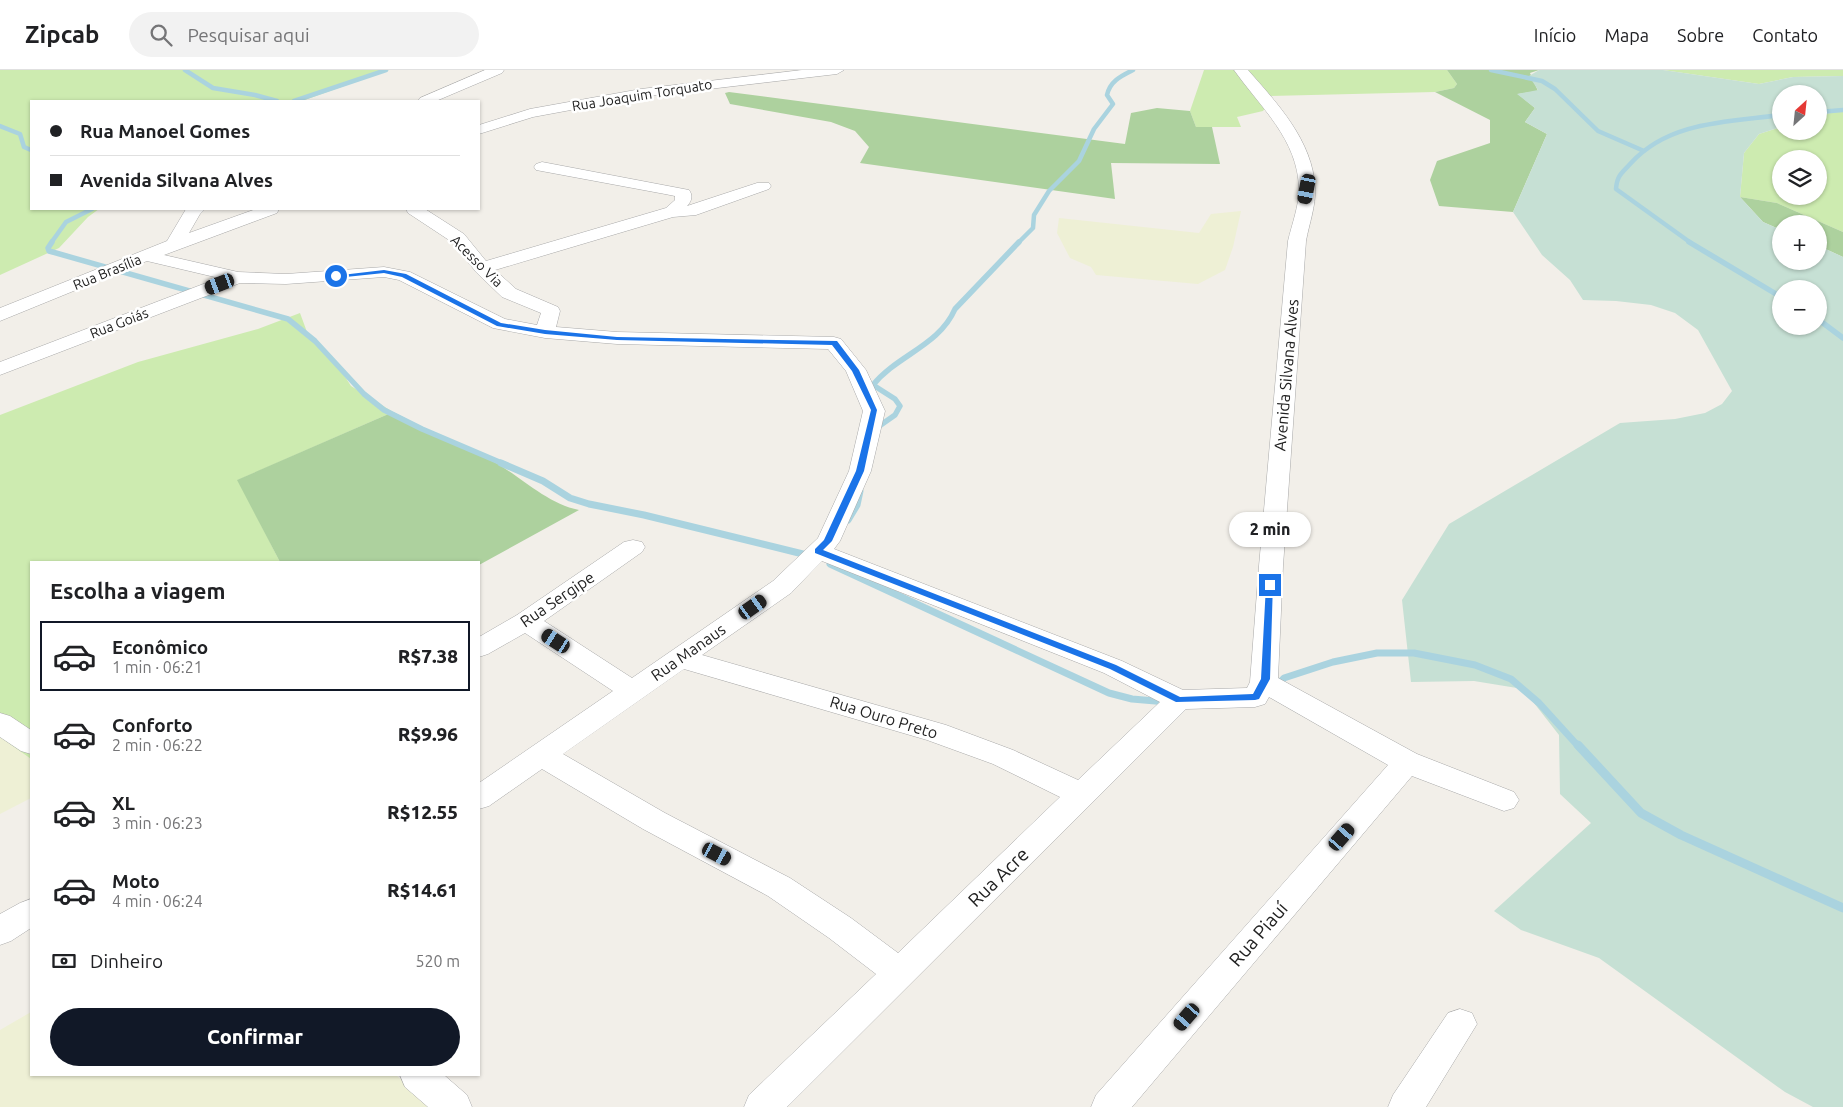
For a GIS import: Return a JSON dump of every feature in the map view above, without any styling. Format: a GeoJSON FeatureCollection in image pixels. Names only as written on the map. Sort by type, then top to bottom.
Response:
{"type":"FeatureCollection","features":[{"type":"Feature","properties":{"kind":"street"},"geometry":{"type":"LineString","coordinates":[[427,100],[497,70]]}},
{"type":"Feature","properties":{"kind":"street","name":"Rua Joaquim Torquato"},"geometry":{"type":"LineString","coordinates":[[480,130],[530,114],[564,106],[732,75],[837,70]]}},
{"type":"Feature","properties":{"kind":"street","name":"Avenida Silvana Alves"},"geometry":{"type":"LineString","coordinates":[[1241,70],[1290,131],[1302,162],[1307,189],[1297,241],[1260,690]]}},
{"type":"Feature","properties":{"kind":"street"},"geometry":{"type":"LineString","coordinates":[[542,167],[595,178],[638,183],[683,193],[683,201],[672,212]]}},
{"type":"Feature","properties":{"kind":"street"},"geometry":{"type":"LineString","coordinates":[[482,268],[672,212],[690,212],[763,186]]}},
{"type":"Feature","properties":{"kind":"street"},"geometry":{"type":"LineString","coordinates":[[174,244],[194,210]]}},
{"type":"Feature","properties":{"kind":"street"},"geometry":{"type":"LineString","coordinates":[[174,244],[268,210]]}},
{"type":"Feature","properties":{"kind":"street","name":"Acesso Via"},"geometry":{"type":"LineString","coordinates":[[416,210],[458,238],[482,268],[509,292],[551,311],[545,332]]}},
{"type":"Feature","properties":{"kind":"street","name":"Rua Brasília"},"geometry":{"type":"LineString","coordinates":[[0,315],[174,244]]}},
{"type":"Feature","properties":{"kind":"street"},"geometry":{"type":"LineString","coordinates":[[147,256],[238,277],[286,279],[384,272],[404,276],[500,324],[545,332]]}},
{"type":"Feature","properties":{"kind":"street","name":"Rua Goiás"},"geometry":{"type":"LineString","coordinates":[[0,369],[238,277]]}},
{"type":"Feature","properties":{"kind":"street","name":"Rua Manaus"},"geometry":{"type":"LineString","coordinates":[[480,797],[782,587],[828,541],[860,471],[874,410],[856,370],[834,343],[617,338],[545,332]]}},
{"type":"Feature","properties":{"kind":"street","name":"Rua Sergipe"},"geometry":{"type":"LineString","coordinates":[[480,647],[526,621],[633,547]]}},
{"type":"Feature","properties":{"kind":"street"},"geometry":{"type":"LineString","coordinates":[[818,551],[1113,667],[1179,700],[1260,690],[1407,762],[1504,800]]}},
{"type":"Feature","properties":{"kind":"street"},"geometry":{"type":"LineString","coordinates":[[526,621],[632,691]]}},
{"type":"Feature","properties":{"kind":"street","name":"Rua Ouro Preto"},"geometry":{"type":"LineString","coordinates":[[679,658],[936,732],[1003,757],[1082,795]]}},
{"type":"Feature","properties":{"kind":"street","name":"Rua Acre"},"geometry":{"type":"LineString","coordinates":[[762,1107],[1179,700]]}},
{"type":"Feature","properties":{"kind":"street"},"geometry":{"type":"LineString","coordinates":[[0,722],[30,743]]}},
{"type":"Feature","properties":{"kind":"street"},"geometry":{"type":"LineString","coordinates":[[541,755],[654,821],[779,887],[840,928],[899,973]]}},
{"type":"Feature","properties":{"kind":"street","name":"Rua Piauí"},"geometry":{"type":"LineString","coordinates":[[1109,1107],[1407,762]]}},
{"type":"Feature","properties":{"kind":"street"},"geometry":{"type":"LineString","coordinates":[[0,931],[30,913]]}},
{"type":"Feature","properties":{"kind":"street"},"geometry":{"type":"LineString","coordinates":[[1406,1107],[1460,1024]]}},
{"type":"Feature","properties":{"kind":"street"},"geometry":{"type":"LineString","coordinates":[[419,1076],[454,1107]]}},
{"type":"Feature","properties":{"kind":"green space"},"geometry":{"type":"Polygon","coordinates":[[[0,70],[389,70],[305,100],[30,100],[30,210],[98,210],[88,217],[59,248],[0,275],[0,70]]]}},
{"type":"Feature","properties":{"kind":"green space"},"geometry":{"type":"Polygon","coordinates":[[[1204,70],[1447,70],[1457,84],[1454,88],[1435,92],[1266,96],[1263,111],[1237,117],[1241,127],[1196,127],[1190,111],[1204,70]]]}},
{"type":"Feature","properties":{"kind":"green space"},"geometry":{"type":"Polygon","coordinates":[[[1447,70],[1539,70],[1530,73],[1538,91],[1518,94],[1535,108],[1525,122],[1547,134],[1513,212],[1439,206],[1430,180],[1437,161],[1490,143],[1490,120],[1435,92],[1454,88],[1457,84],[1447,70]]]}},
{"type":"Feature","properties":{"kind":"green space"},"geometry":{"type":"Polygon","coordinates":[[[1539,70],[1663,70],[1759,84],[1793,77],[1843,76],[1843,111],[1828,114],[1828,85],[1772,85],[1772,130],[1759,134],[1744,153],[1740,197],[1763,222],[1772,226],[1772,270],[1827,270],[1827,250],[1843,257],[1843,1107],[1813,1107],[1785,1092],[1599,958],[1521,930],[1494,911],[1591,823],[1560,794],[1559,735],[1523,689],[1474,681],[1411,682],[1402,600],[1449,524],[1620,423],[1675,419],[1705,413],[1722,404],[1732,391],[1698,330],[1675,313],[1651,305],[1583,300],[1570,280],[1542,255],[1513,212],[1547,134],[1525,122],[1535,108],[1517,94],[1538,90],[1529,76],[1539,70]]]}},
{"type":"Feature","properties":{"kind":"green space"},"geometry":{"type":"Polygon","coordinates":[[[1663,70],[1843,70],[1843,76],[1793,77],[1759,84],[1663,70]]]}},
{"type":"Feature","properties":{"kind":"green space"},"geometry":{"type":"Polygon","coordinates":[[[725,93],[1125,144],[1131,113],[1157,108],[1190,111],[1196,127],[1212,127],[1220,164],[1111,163],[1115,199],[860,163],[869,147],[855,131],[831,122],[730,104],[725,93]]]}},
{"type":"Feature","properties":{"kind":"green space"},"geometry":{"type":"Polygon","coordinates":[[[1843,111],[1843,232],[1827,225],[1827,215],[1804,215],[1782,205],[1827,205],[1827,150],[1772,150],[1772,202],[1740,197],[1744,153],[1759,134],[1772,130],[1772,140],[1828,140],[1828,114],[1843,111]]]}},
{"type":"Feature","properties":{"kind":"green space"},"geometry":{"type":"Polygon","coordinates":[[[1740,197],[1772,202],[1772,205],[1782,205],[1804,215],[1772,215],[1772,226],[1763,222],[1740,197]]]}},
{"type":"Feature","properties":{"kind":"green space"},"geometry":{"type":"Polygon","coordinates":[[[1241,211],[1233,247],[1225,270],[1198,284],[1096,275],[1091,267],[1070,258],[1057,233],[1059,218],[1199,233],[1211,214],[1241,211]]]}},
{"type":"Feature","properties":{"kind":"green space"},"geometry":{"type":"Polygon","coordinates":[[[1827,225],[1843,232],[1843,257],[1827,250],[1827,225]]]}},
{"type":"Feature","properties":{"kind":"green space"},"geometry":{"type":"Polygon","coordinates":[[[300,313],[307,332],[340,369],[351,386],[393,412],[238,480],[279,561],[30,561],[30,758],[0,737],[0,415],[138,362],[258,329],[300,313]]]}},
{"type":"Feature","properties":{"kind":"green space"},"geometry":{"type":"Polygon","coordinates":[[[393,412],[496,463],[557,502],[579,510],[480,564],[480,561],[279,561],[237,480],[393,412]]]}},
{"type":"Feature","properties":{"kind":"green space"},"geometry":{"type":"Polygon","coordinates":[[[0,737],[30,758],[30,799],[0,814],[0,737]]]}},
{"type":"Feature","properties":{"kind":"green space"},"geometry":{"type":"Polygon","coordinates":[[[30,1013],[30,1076],[397,1076],[432,1107],[0,1107],[0,1030],[30,1013]]]}},
{"type":"Feature","properties":{"kind":"waterway"},"geometry":{"type":"LineString","coordinates":[[185,70],[213,88],[273,100]]}},
{"type":"Feature","properties":{"kind":"waterway"},"geometry":{"type":"LineString","coordinates":[[297,100],[386,70]]}},
{"type":"Feature","properties":{"kind":"waterway"},"geometry":{"type":"LineString","coordinates":[[1019,242],[1033,228],[1034,215],[1049,191],[1079,161],[1094,129],[1113,104],[1107,95],[1108,90],[1120,77],[1133,70]]}},
{"type":"Feature","properties":{"kind":"waterway"},"geometry":{"type":"LineString","coordinates":[[1491,70],[1542,81],[1555,89],[1598,131],[1644,151]]}},
{"type":"Feature","properties":{"kind":"waterway"},"geometry":{"type":"LineString","coordinates":[[1828,111],[1843,110]]}},
{"type":"Feature","properties":{"kind":"waterway"},"geometry":{"type":"LineString","coordinates":[[1644,151],[1681,131],[1720,122],[1772,116]]}},
{"type":"Feature","properties":{"kind":"waterway"},"geometry":{"type":"LineString","coordinates":[[0,126],[20,134],[24,147],[30,150]]}},
{"type":"Feature","properties":{"kind":"waterway"},"geometry":{"type":"LineString","coordinates":[[1644,151],[1620,174],[1616,189],[1691,243]]}},
{"type":"Feature","properties":{"kind":"waterway"},"geometry":{"type":"LineString","coordinates":[[51,243],[66,222],[90,210]]}},
{"type":"Feature","properties":{"kind":"waterway"},"geometry":{"type":"LineString","coordinates":[[52,242],[48,248],[49,251],[288,319],[315,341],[364,394],[384,410],[422,429],[504,464]]}},
{"type":"Feature","properties":{"kind":"waterway"},"geometry":{"type":"LineString","coordinates":[[875,429],[895,415],[900,406],[895,399],[873,385],[894,366],[939,332],[948,322],[955,309],[1019,242]]}},
{"type":"Feature","properties":{"kind":"waterway"},"geometry":{"type":"LineString","coordinates":[[1689,242],[1772,292]]}},
{"type":"Feature","properties":{"kind":"waterway"},"geometry":{"type":"LineString","coordinates":[[1827,326],[1843,338]]}},
{"type":"Feature","properties":{"kind":"waterway"},"geometry":{"type":"LineString","coordinates":[[501,463],[543,481],[570,498],[589,504],[644,515],[811,556]]}},
{"type":"Feature","properties":{"kind":"waterway"},"geometry":{"type":"LineString","coordinates":[[848,520],[857,505],[860,491]]}},
{"type":"Feature","properties":{"kind":"waterway"},"geometry":{"type":"LineString","coordinates":[[830,564],[1109,693],[1132,699],[1167,702]]}},
{"type":"Feature","properties":{"kind":"waterway"},"geometry":{"type":"LineString","coordinates":[[1276,687],[1284,678],[1333,662],[1377,653],[1414,653],[1475,665],[1511,679],[1539,703],[1579,747]]}},
{"type":"Feature","properties":{"kind":"waterway"},"geometry":{"type":"LineString","coordinates":[[1578,745],[1641,813],[1681,835],[1843,908]]}},
{"type":"Feature","properties":{"kind":"route"},"geometry":{"type":"LineString","coordinates":[[336,276],[384,272],[404,276],[500,324],[545,332],[617,338],[834,343],[856,370],[874,410],[860,471],[828,541],[818,551],[1113,667],[1179,700],[1255,697],[1266,679],[1270,585]]}}]}
